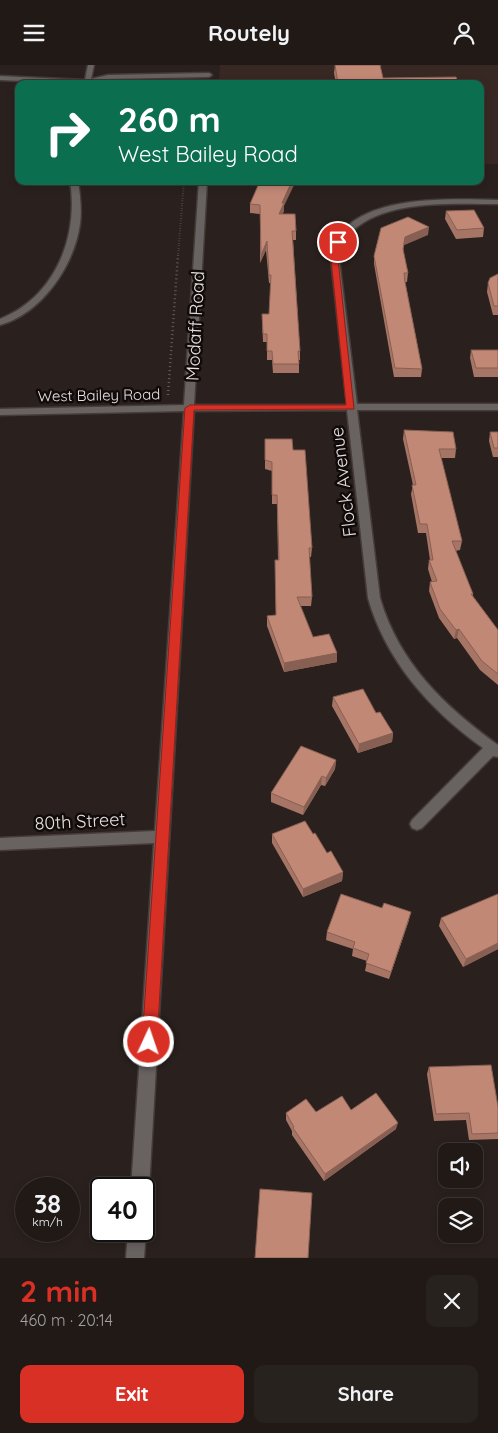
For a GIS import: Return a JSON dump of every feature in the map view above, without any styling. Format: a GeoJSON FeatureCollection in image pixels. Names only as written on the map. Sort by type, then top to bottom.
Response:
{"type":"FeatureCollection","features":[{"type":"Feature","properties":{"kind":"street"},"geometry":{"type":"LineString","coordinates":[[88,80],[91,65]]}},
{"type":"Feature","properties":{"kind":"street"},"geometry":{"type":"LineString","coordinates":[[209,80],[210,65]]}},
{"type":"Feature","properties":{"kind":"street"},"geometry":{"type":"LineString","coordinates":[[98,80],[108,77],[209,75]]}},
{"type":"Feature","properties":{"kind":"street"},"geometry":{"type":"LineString","coordinates":[[0,78],[35,80]]}},
{"type":"Feature","properties":{"kind":"street"},"geometry":{"type":"LineString","coordinates":[[0,322],[14,316],[35,302],[51,281],[71,247],[78,211],[75,185]]}},
{"type":"Feature","properties":{"kind":"street","name":"Modaff Road"},"geometry":{"type":"LineString","coordinates":[[141,1177],[203,185]]}},
{"type":"Feature","properties":{"kind":"street","name":"Flock Avenue"},"geometry":{"type":"LineString","coordinates":[[495,750],[440,705],[405,664],[385,630],[374,597],[335,259],[338,242],[345,233],[375,213],[402,206],[431,202],[498,201]]}},
{"type":"Feature","properties":{"kind":"street","name":"West Bailey Road"},"geometry":{"type":"LineString","coordinates":[[0,412],[167,408],[498,407]]}},
{"type":"Feature","properties":{"kind":"street"},"geometry":{"type":"LineString","coordinates":[[417,824],[495,750]]}},
{"type":"Feature","properties":{"kind":"street","name":"80th Street"},"geometry":{"type":"LineString","coordinates":[[0,844],[161,837]]}},
{"type":"Feature","properties":{"kind":"street"},"geometry":{"type":"LineString","coordinates":[[135,1258],[136,1242]]}},
{"type":"Feature","properties":{"kind":"path"},"geometry":{"type":"LineString","coordinates":[[167,408],[184,185]]}},
{"type":"Feature","properties":{"kind":"shaded area"},"geometry":{"type":"Polygon","coordinates":[[[220,65],[498,65],[498,164],[484,164],[484,80],[219,80],[220,65]]]}},
{"type":"Feature","properties":{"kind":"shaded area"},"geometry":{"type":"Polygon","coordinates":[[[183,77],[189,79],[104,80],[183,77]]]}},
{"type":"Feature","properties":{"kind":"building"},"geometry":{"type":"Polygon","coordinates":[[[335,65],[380,65],[383,78],[456,77],[457,80],[337,80],[335,65]]]}},
{"type":"Feature","properties":{"kind":"building"},"geometry":{"type":"Polygon","coordinates":[[[258,185],[290,185],[279,214],[295,214],[296,231],[292,231],[300,351],[298,351],[299,364],[273,364],[272,351],[267,351],[267,334],[263,334],[262,314],[269,314],[271,275],[269,275],[267,241],[261,255],[260,205],[250,204],[258,185]]]}},
{"type":"Feature","properties":{"kind":"building"},"geometry":{"type":"Polygon","coordinates":[[[474,210],[484,228],[457,230],[446,211],[474,210]]]}},
{"type":"Feature","properties":{"kind":"building"},"geometry":{"type":"Polygon","coordinates":[[[408,217],[429,227],[405,237],[403,249],[408,273],[404,273],[405,282],[422,369],[395,368],[374,256],[381,228],[408,217]]]}},
{"type":"Feature","properties":{"kind":"building"},"geometry":{"type":"Polygon","coordinates":[[[498,274],[498,306],[494,306],[488,283],[490,278],[498,274]]]}},
{"type":"Feature","properties":{"kind":"building"},"geometry":{"type":"Polygon","coordinates":[[[471,350],[498,350],[498,368],[476,368],[471,350]]]}},
{"type":"Feature","properties":{"kind":"building"},"geometry":{"type":"Polygon","coordinates":[[[404,430],[453,432],[456,449],[439,449],[462,541],[452,541],[473,594],[471,594],[498,630],[498,674],[482,661],[459,629],[456,630],[440,609],[430,582],[437,581],[429,560],[433,560],[427,524],[420,524],[412,485],[416,485],[404,430]]]}},
{"type":"Feature","properties":{"kind":"building"},"geometry":{"type":"Polygon","coordinates":[[[490,432],[498,432],[498,448],[494,448],[490,432]]]}},
{"type":"Feature","properties":{"kind":"building"},"geometry":{"type":"Polygon","coordinates":[[[265,439],[292,439],[293,450],[305,450],[312,548],[309,548],[312,597],[297,597],[313,637],[329,634],[337,653],[284,663],[267,616],[276,615],[275,560],[279,560],[277,495],[272,495],[272,462],[265,460],[265,439]]]}},
{"type":"Feature","properties":{"kind":"building"},"geometry":{"type":"Polygon","coordinates":[[[363,689],[376,713],[380,712],[393,733],[359,744],[333,697],[363,689]]]}},
{"type":"Feature","properties":{"kind":"building"},"geometry":{"type":"Polygon","coordinates":[[[301,746],[336,760],[326,778],[322,776],[304,807],[271,793],[301,746]]]}},
{"type":"Feature","properties":{"kind":"building"},"geometry":{"type":"Polygon","coordinates":[[[305,821],[327,853],[331,851],[343,872],[303,889],[272,834],[305,821]]]}},
{"type":"Feature","properties":{"kind":"building"},"geometry":{"type":"Polygon","coordinates":[[[341,894],[382,908],[384,903],[411,912],[391,972],[366,963],[369,954],[353,948],[355,942],[327,932],[341,894]]]}},
{"type":"Feature","properties":{"kind":"building"},"geometry":{"type":"Polygon","coordinates":[[[498,894],[498,943],[466,959],[441,918],[498,894]]]}},
{"type":"Feature","properties":{"kind":"building"},"geometry":{"type":"Polygon","coordinates":[[[491,1065],[498,1107],[498,1133],[472,1134],[469,1113],[436,1114],[429,1067],[491,1065]]]}},
{"type":"Feature","properties":{"kind":"building"},"geometry":{"type":"Polygon","coordinates":[[[376,1093],[398,1123],[325,1174],[293,1128],[286,1113],[306,1099],[316,1112],[342,1096],[351,1110],[376,1093]]]}},
{"type":"Feature","properties":{"kind":"building"},"geometry":{"type":"Polygon","coordinates":[[[260,1189],[312,1193],[308,1258],[255,1258],[260,1189]]]}},
{"type":"Feature","properties":{"kind":"route"},"geometry":{"type":"LineString","coordinates":[[149,1042],[190,408],[351,407],[335,259],[338,242]]}}]}
